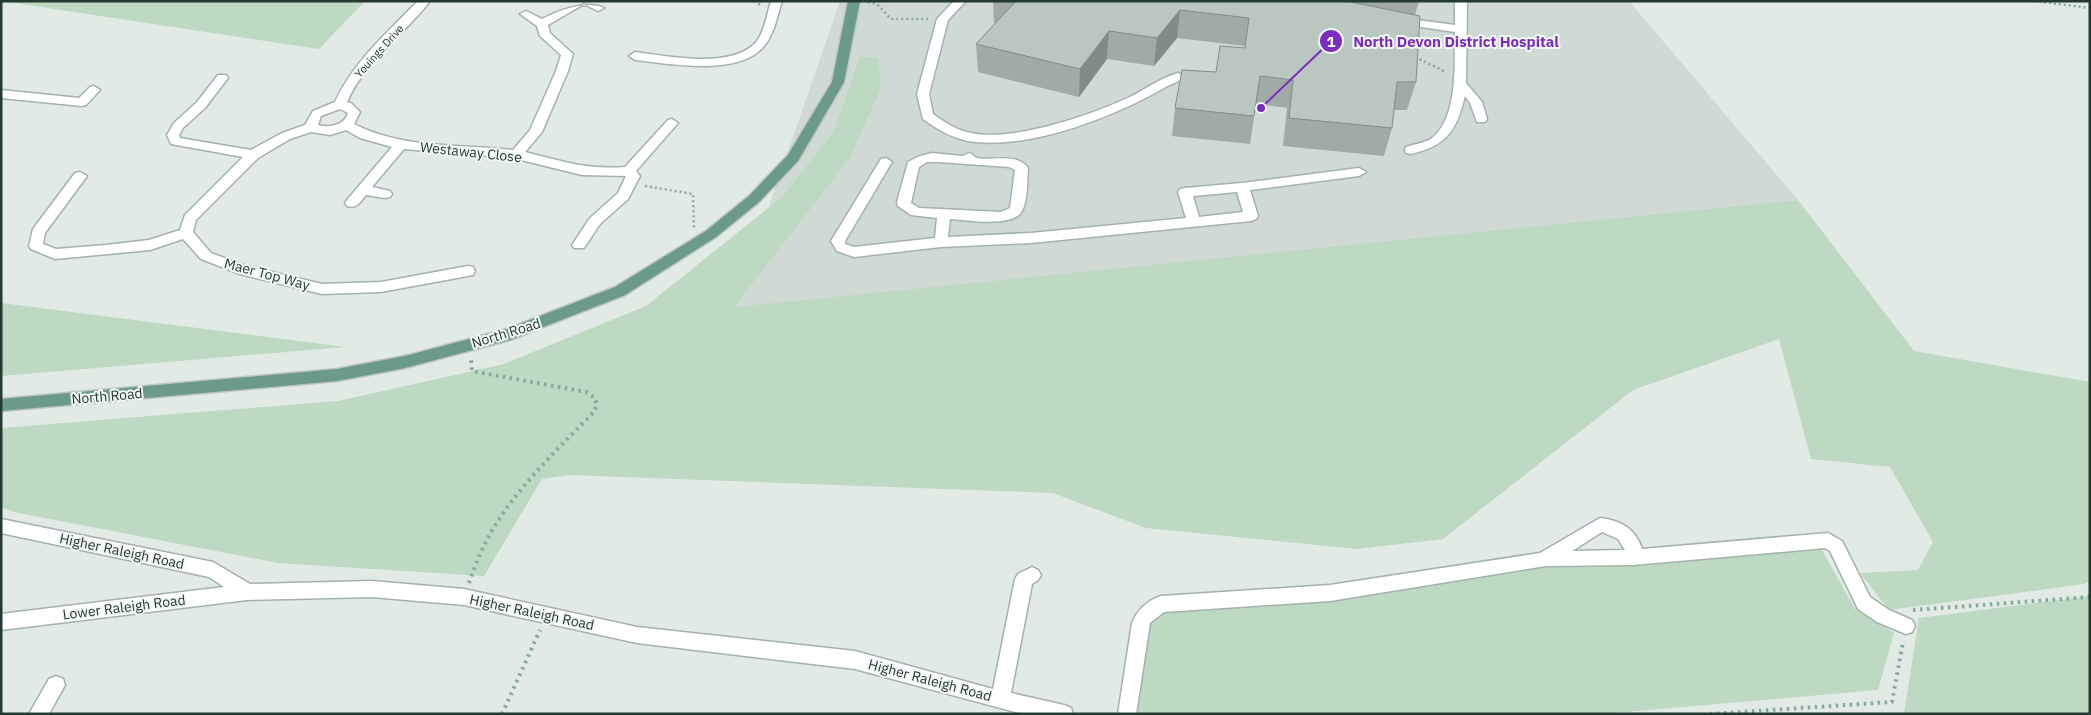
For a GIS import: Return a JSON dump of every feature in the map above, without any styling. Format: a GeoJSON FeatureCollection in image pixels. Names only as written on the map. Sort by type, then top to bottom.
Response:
{"type":"FeatureCollection","features":[{"type":"Feature","properties":{"kind":"main road","name":"North Road"},"geometry":{"type":"LineString","coordinates":[[1,405],[337,375],[404,362],[510,334],[620,291],[711,234],[754,199],[793,158],[838,82],[854,1]]}},
{"type":"Feature","properties":{"kind":"street","name":"Youings Drive"},"geometry":{"type":"LineString","coordinates":[[340,105],[344,92],[357,74],[425,1]]}},
{"type":"Feature","properties":{"kind":"street"},"geometry":{"type":"LineString","coordinates":[[542,24],[582,1]]}},
{"type":"Feature","properties":{"kind":"street"},"geometry":{"type":"LineString","coordinates":[[587,1],[598,8]]}},
{"type":"Feature","properties":{"kind":"street"},"geometry":{"type":"LineString","coordinates":[[635,56],[687,62],[716,63],[747,54],[760,45],[769,27],[777,1]]}},
{"type":"Feature","properties":{"kind":"street"},"geometry":{"type":"LineString","coordinates":[[960,1],[943,19],[923,94],[927,116],[954,132],[974,137],[1023,134],[1078,122],[1135,99],[1167,80],[1178,77]]}},
{"type":"Feature","properties":{"kind":"street"},"geometry":{"type":"LineString","coordinates":[[1411,150],[1436,141],[1453,118],[1460,83],[1461,1]]}},
{"type":"Feature","properties":{"kind":"street"},"geometry":{"type":"LineString","coordinates":[[516,154],[536,132],[562,71],[567,54],[544,34],[542,24],[526,14]]}},
{"type":"Feature","properties":{"kind":"street"},"geometry":{"type":"LineString","coordinates":[[1392,20],[1461,29]]}},
{"type":"Feature","properties":{"kind":"street"},"geometry":{"type":"LineString","coordinates":[[222,78],[201,105],[178,126],[173,135],[175,141],[253,155]]}},
{"type":"Feature","properties":{"kind":"street"},"geometry":{"type":"LineString","coordinates":[[1460,83],[1476,102],[1481,119]]}},
{"type":"Feature","properties":{"kind":"street"},"geometry":{"type":"LineString","coordinates":[[1,94],[82,102],[94,90]]}},
{"type":"Feature","properties":{"kind":"street"},"geometry":{"type":"LineString","coordinates":[[80,176],[38,232],[36,246],[55,254],[106,250],[150,245],[186,232],[190,218],[253,155],[286,136],[312,127],[323,131],[345,126],[352,120],[354,112],[347,106],[329,107],[313,117],[312,127]]}},
{"type":"Feature","properties":{"kind":"street"},"geometry":{"type":"LineString","coordinates":[[579,245],[595,221],[623,196],[629,177],[672,123]]}},
{"type":"Feature","properties":{"kind":"street","name":"Westaway Close"},"geometry":{"type":"LineString","coordinates":[[345,126],[364,136],[400,145],[516,154],[574,170],[629,177]]}},
{"type":"Feature","properties":{"kind":"street"},"geometry":{"type":"LineString","coordinates":[[969,159],[965,154],[974,137]]}},
{"type":"Feature","properties":{"kind":"street"},"geometry":{"type":"LineString","coordinates":[[352,204],[400,145]]}},
{"type":"Feature","properties":{"kind":"street"},"geometry":{"type":"LineString","coordinates":[[922,158],[969,159],[1011,163],[1022,168],[1017,209],[1014,213],[1001,217],[944,214],[916,212],[905,206],[904,202],[913,165],[922,158]]}},
{"type":"Feature","properties":{"kind":"street"},"geometry":{"type":"LineString","coordinates":[[886,162],[838,241],[838,245],[843,250],[854,252],[941,242],[1031,238],[1251,216],[1242,187]]}},
{"type":"Feature","properties":{"kind":"street"},"geometry":{"type":"LineString","coordinates":[[1194,222],[1185,192],[1242,187],[1359,172]]}},
{"type":"Feature","properties":{"kind":"street"},"geometry":{"type":"LineString","coordinates":[[363,190],[385,194]]}},
{"type":"Feature","properties":{"kind":"street"},"geometry":{"type":"LineString","coordinates":[[941,242],[944,214]]}},
{"type":"Feature","properties":{"kind":"street","name":"Maer Top Way"},"geometry":{"type":"LineString","coordinates":[[186,232],[206,256],[240,270],[322,289],[381,287],[468,271]]}},
{"type":"Feature","properties":{"kind":"street"},"geometry":{"type":"LineString","coordinates":[[1543,560],[1600,525],[1617,528],[1625,535],[1632,543],[1633,556]]}},
{"type":"Feature","properties":{"kind":"street","name":"Higher Raleigh Road"},"geometry":{"type":"LineString","coordinates":[[1,526],[213,570],[247,592],[372,589],[464,597],[637,635],[855,660],[1000,700],[1064,714]]}},
{"type":"Feature","properties":{"kind":"street"},"geometry":{"type":"LineString","coordinates":[[1127,714],[1141,623],[1144,616],[1161,604],[1330,594],[1543,560],[1633,556],[1828,540],[1836,546],[1867,607],[1906,626]]}},
{"type":"Feature","properties":{"kind":"street"},"geometry":{"type":"LineString","coordinates":[[1000,700],[1024,579],[1032,575]]}},
{"type":"Feature","properties":{"kind":"street","name":"Lower Raleigh Road"},"geometry":{"type":"LineString","coordinates":[[1,622],[247,592]]}},
{"type":"Feature","properties":{"kind":"street"},"geometry":{"type":"LineString","coordinates":[[38,714],[56,685]]}},
{"type":"Feature","properties":{"kind":"path"},"geometry":{"type":"LineString","coordinates":[[865,1],[876,4],[891,19],[943,19]]}},
{"type":"Feature","properties":{"kind":"path"},"geometry":{"type":"LineString","coordinates":[[2034,1],[2090,8]]}},
{"type":"Feature","properties":{"kind":"path"},"geometry":{"type":"LineString","coordinates":[[1412,56],[1435,66],[1460,83]]}},
{"type":"Feature","properties":{"kind":"path"},"geometry":{"type":"LineString","coordinates":[[629,177],[693,194],[694,244]]}},
{"type":"Feature","properties":{"kind":"path"},"geometry":{"type":"LineString","coordinates":[[464,597],[480,554],[500,518],[541,466],[594,412],[597,405],[595,398],[586,392],[472,371],[470,345]]}},
{"type":"Feature","properties":{"kind":"path"},"geometry":{"type":"LineString","coordinates":[[1710,714],[1892,702],[1909,610],[2090,597]]}},
{"type":"Feature","properties":{"kind":"path"},"geometry":{"type":"LineString","coordinates":[[502,714],[547,615]]}},
{"type":"Feature","properties":{"kind":"shaded area"},"geometry":{"type":"Polygon","coordinates":[[[840,1],[1629,1],[1798,200],[734,308],[840,1]]]}},
{"type":"Feature","properties":{"kind":"green space"},"geometry":{"type":"Polygon","coordinates":[[[1,1],[365,1],[319,49],[1,1]]]}},
{"type":"Feature","properties":{"kind":"green space"},"geometry":{"type":"Polygon","coordinates":[[[860,57],[879,57],[880,90],[849,159],[734,307],[1798,200],[1914,351],[2090,382],[2090,581],[2084,584],[1889,610],[1860,573],[1918,570],[1933,542],[1890,467],[1811,459],[1779,339],[1633,390],[1443,539],[1357,549],[1146,528],[1053,493],[569,475],[542,479],[484,576],[278,563],[14,512],[1,507],[1,428],[338,401],[504,364],[646,306],[782,197],[833,133],[860,57]]]}},
{"type":"Feature","properties":{"kind":"green space"},"geometry":{"type":"Polygon","coordinates":[[[1,303],[345,347],[1,376],[1,303]]]}},
{"type":"Feature","properties":{"kind":"green space"},"geometry":{"type":"Polygon","coordinates":[[[1822,550],[1855,609],[1894,633],[1878,690],[1603,714],[1135,714],[1147,625],[1166,609],[1529,568],[1822,550]]]}},
{"type":"Feature","properties":{"kind":"green space"},"geometry":{"type":"Polygon","coordinates":[[[2090,596],[2090,714],[1904,714],[1919,618],[2090,596]]]}},
{"type":"Feature","properties":{"kind":"building"},"geometry":{"type":"Polygon","coordinates":[[[1013,1],[1346,1],[1420,16],[1416,82],[1397,82],[1392,128],[1289,118],[1293,80],[1260,76],[1254,116],[1175,108],[1182,70],[1216,72],[1220,46],[1245,48],[1249,18],[1180,10],[1157,38],[1109,31],[1080,69],[976,44],[1015,2],[1013,1]]]}},
{"type":"Feature","properties":{"kind":"place","name":"North Devon District Hospital"},"geometry":{"type":"Point","coordinates":[1261,108]}}]}
